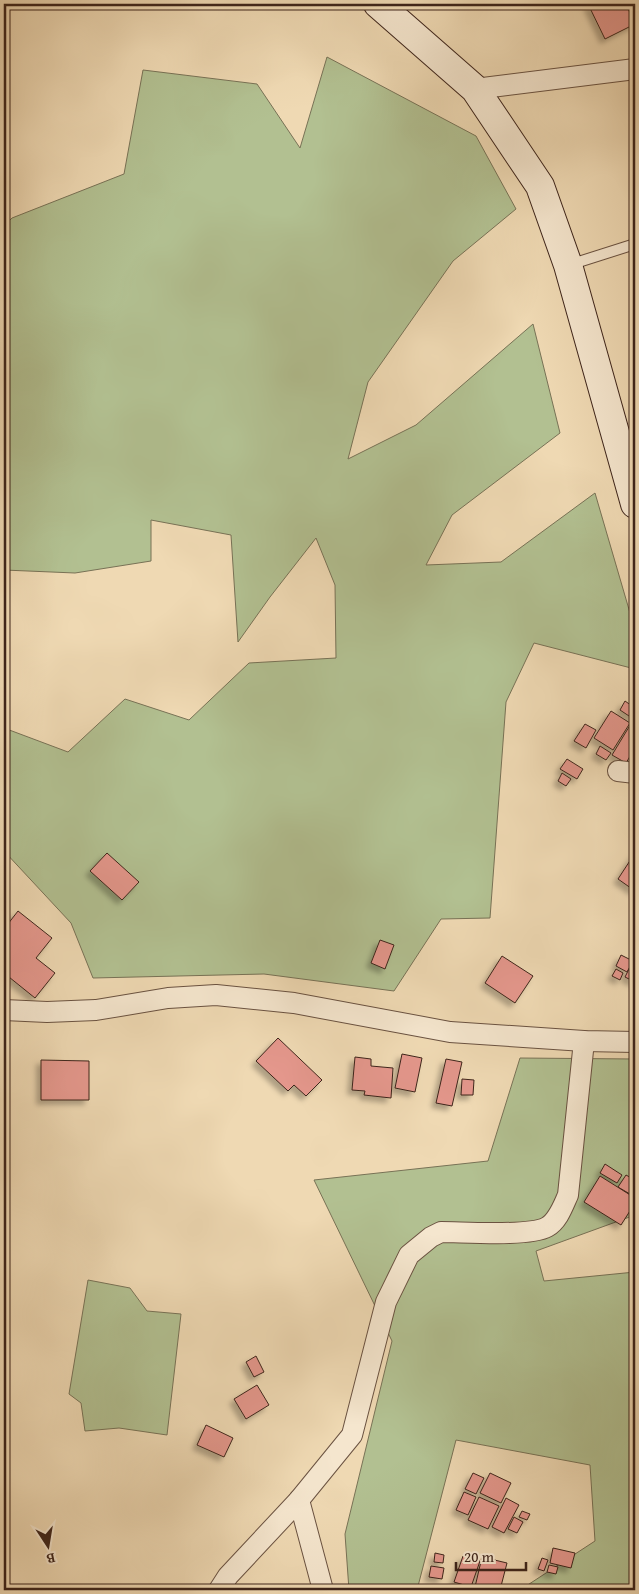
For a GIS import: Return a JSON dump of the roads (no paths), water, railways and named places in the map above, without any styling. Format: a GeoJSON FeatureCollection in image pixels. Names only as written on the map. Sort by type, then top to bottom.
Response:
{"type":"FeatureCollection","features":[{"type":"Feature","properties":{"kind":"street"},"geometry":{"type":"LineString","coordinates":[[378,4],[475,89],[540,186],[568,265],[635,504]]}},
{"type":"Feature","properties":{"kind":"street"},"geometry":{"type":"LineString","coordinates":[[475,89],[635,69]]}},
{"type":"Feature","properties":{"kind":"street"},"geometry":{"type":"LineString","coordinates":[[4,1010],[47,1012],[96,1010],[168,998],[216,995],[294,1003],[450,1032],[584,1042],[635,1042]]}},
{"type":"Feature","properties":{"kind":"street"},"geometry":{"type":"LineString","coordinates":[[218,1590],[228,1576],[299,1500],[352,1435],[386,1302],[409,1255],[431,1237],[441,1232],[529,1232],[547,1227],[560,1212],[568,1195],[584,1042]]}},
{"type":"Feature","properties":{"kind":"street"},"geometry":{"type":"LineString","coordinates":[[299,1500],[324,1590]]}},
{"type":"Feature","properties":{"kind":"lane"},"geometry":{"type":"LineString","coordinates":[[568,265],[635,244]]}}]}
